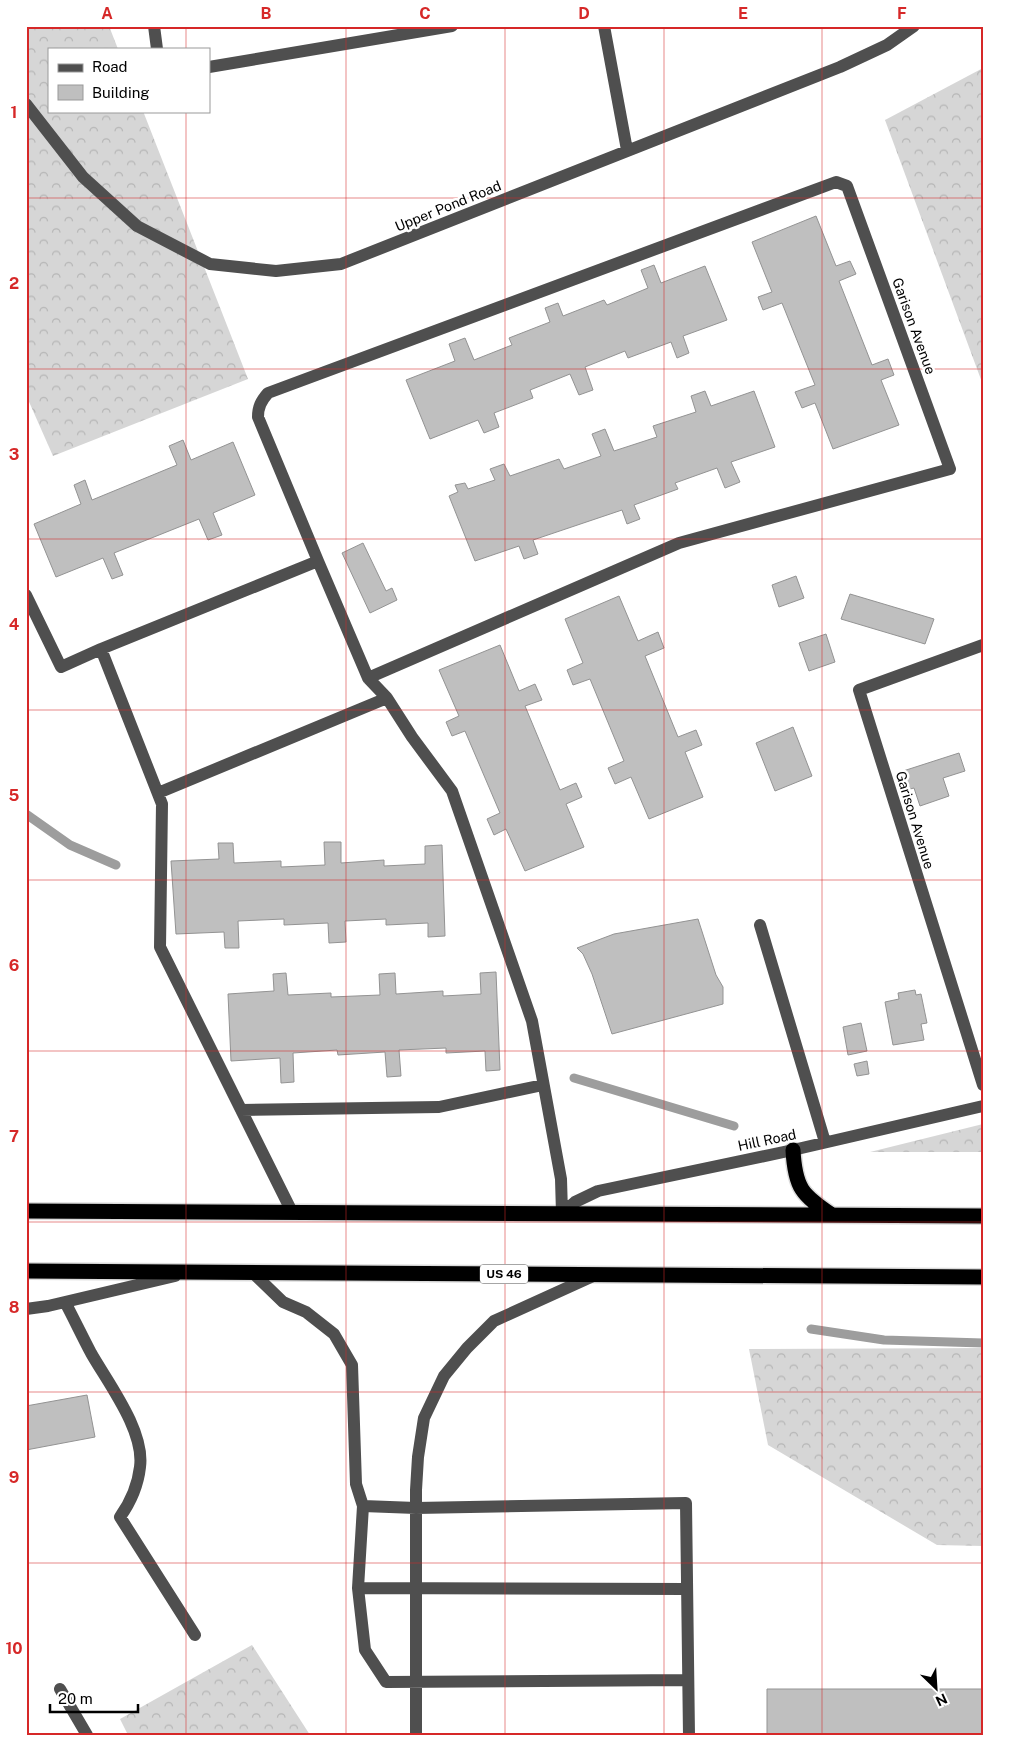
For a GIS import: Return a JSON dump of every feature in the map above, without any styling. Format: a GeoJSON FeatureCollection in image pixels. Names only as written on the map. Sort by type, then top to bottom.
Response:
{"type":"FeatureCollection","features":[{"type":"Feature","properties":{"kind":"highway"},"geometry":{"type":"LineString","coordinates":[[793,1150],[794,1171],[800,1185],[809,1200],[832,1216]]}},
{"type":"Feature","properties":{"kind":"highway"},"geometry":{"type":"LineString","coordinates":[[26,1211],[983,1216]]}},
{"type":"Feature","properties":{"kind":"highway","name":"US 46"},"geometry":{"type":"LineString","coordinates":[[26,1271],[983,1277]]}},
{"type":"Feature","properties":{"kind":"street"},"geometry":{"type":"LineString","coordinates":[[154,26],[157,48]]}},
{"type":"Feature","properties":{"kind":"street"},"geometry":{"type":"LineString","coordinates":[[210,67],[452,26]]}},
{"type":"Feature","properties":{"kind":"street"},"geometry":{"type":"LineString","coordinates":[[604,26],[627,150]]}},
{"type":"Feature","properties":{"kind":"street","name":"Upper Pond Road"},"geometry":{"type":"LineString","coordinates":[[26,104],[83,177],[137,226],[210,264],[276,271],[341,264],[840,67],[887,45],[914,26]]}},
{"type":"Feature","properties":{"kind":"street","name":"Garison Avenue"},"geometry":{"type":"LineString","coordinates":[[318,561],[258,417],[258,408],[268,394],[836,182],[847,186],[950,469],[679,543],[368,678]]}},
{"type":"Feature","properties":{"kind":"street"},"geometry":{"type":"LineString","coordinates":[[26,595],[61,667],[318,561],[368,678],[387,698],[412,737],[452,791],[532,1021],[561,1179],[562,1213]]}},
{"type":"Feature","properties":{"kind":"street","name":"Garison Avenue"},"geometry":{"type":"LineString","coordinates":[[983,645],[859,690],[983,1085]]}},
{"type":"Feature","properties":{"kind":"street"},"geometry":{"type":"LineString","coordinates":[[101,650],[162,804],[160,946],[292,1212]]}},
{"type":"Feature","properties":{"kind":"street"},"geometry":{"type":"LineString","coordinates":[[158,793],[387,698]]}},
{"type":"Feature","properties":{"kind":"street"},"geometry":{"type":"LineString","coordinates":[[760,925],[825,1142]]}},
{"type":"Feature","properties":{"kind":"street"},"geometry":{"type":"LineString","coordinates":[[241,1110],[439,1108],[543,1085]]}},
{"type":"Feature","properties":{"kind":"street","name":"Hill Road"},"geometry":{"type":"LineString","coordinates":[[562,1213],[575,1202],[598,1191],[793,1150],[983,1106]]}},
{"type":"Feature","properties":{"kind":"street"},"geometry":{"type":"LineString","coordinates":[[26,1309],[65,1302],[191,1272]]}},
{"type":"Feature","properties":{"kind":"street"},"geometry":{"type":"LineString","coordinates":[[252,1272],[283,1302],[306,1312],[334,1334],[352,1365],[356,1484],[363,1506],[358,1588],[365,1650],[386,1682],[688,1680]]}},
{"type":"Feature","properties":{"kind":"street"},"geometry":{"type":"LineString","coordinates":[[416,1735],[416,1508],[418,1457],[424,1418],[444,1376],[467,1348],[494,1321],[596,1275]]}},
{"type":"Feature","properties":{"kind":"street"},"geometry":{"type":"LineString","coordinates":[[65,1302],[92,1354],[120,1399],[139,1445],[140,1467],[130,1503],[120,1517],[195,1635]]}},
{"type":"Feature","properties":{"kind":"street"},"geometry":{"type":"LineString","coordinates":[[363,1506],[416,1508],[686,1503],[689,1735]]}},
{"type":"Feature","properties":{"kind":"street"},"geometry":{"type":"LineString","coordinates":[[358,1588],[687,1589]]}},
{"type":"Feature","properties":{"kind":"street"},"geometry":{"type":"LineString","coordinates":[[60,1689],[87,1735]]}},
{"type":"Feature","properties":{"kind":"green space"},"geometry":{"type":"Polygon","coordinates":[[[26,26],[109,26],[118,48],[48,48],[48,112],[143,112],[248,379],[53,456],[26,395],[26,26]]]}},
{"type":"Feature","properties":{"kind":"green space"},"geometry":{"type":"Polygon","coordinates":[[[983,68],[983,385],[885,120],[983,68]]]}},
{"type":"Feature","properties":{"kind":"green space"},"geometry":{"type":"Polygon","coordinates":[[[983,1124],[983,1152],[870,1152],[983,1124]]]}},
{"type":"Feature","properties":{"kind":"green space"},"geometry":{"type":"Polygon","coordinates":[[[983,1348],[983,1546],[937,1545],[768,1445],[749,1349],[983,1348]]]}},
{"type":"Feature","properties":{"kind":"green space"},"geometry":{"type":"Polygon","coordinates":[[[252,1645],[310,1735],[128,1735],[120,1719],[252,1645]]]}},
{"type":"Feature","properties":{"kind":"building"},"geometry":{"type":"Polygon","coordinates":[[[816,216],[836,266],[850,261],[856,274],[839,281],[872,365],[888,359],[894,375],[881,380],[899,425],[833,449],[815,403],[802,408],[795,392],[815,385],[782,303],[763,310],[758,297],[772,292],[752,242],[816,216]]]}},
{"type":"Feature","properties":{"kind":"building"},"geometry":{"type":"Polygon","coordinates":[[[654,265],[661,283],[705,266],[727,320],[683,336],[689,353],[677,358],[671,342],[628,358],[625,351],[585,367],[593,390],[579,395],[570,374],[530,390],[533,398],[494,413],[499,427],[484,433],[478,420],[430,439],[406,380],[455,361],[449,344],[465,338],[474,360],[512,345],[509,338],[550,322],[545,308],[558,303],[563,316],[604,300],[607,305],[648,288],[641,270],[654,265]]]}},
{"type":"Feature","properties":{"kind":"building"},"geometry":{"type":"Polygon","coordinates":[[[705,391],[711,406],[754,391],[775,447],[731,462],[740,482],[725,488],[717,468],[675,483],[678,489],[634,505],[640,519],[627,524],[622,510],[533,540],[538,554],[524,559],[519,546],[475,561],[449,496],[458,492],[455,485],[465,483],[468,489],[495,480],[490,469],[504,464],[510,476],[559,459],[564,469],[601,456],[592,434],[605,429],[614,451],[657,437],[653,426],[696,412],[691,396],[705,391]]]}},
{"type":"Feature","properties":{"kind":"building"},"geometry":{"type":"Polygon","coordinates":[[[183,440],[191,460],[233,442],[255,495],[213,513],[222,535],[208,540],[199,519],[114,553],[123,575],[112,579],[103,558],[56,577],[34,524],[81,504],[74,485],[85,480],[92,500],[177,465],[169,446],[183,440]]]}},
{"type":"Feature","properties":{"kind":"building"},"geometry":{"type":"Polygon","coordinates":[[[363,543],[386,591],[392,588],[397,600],[370,613],[342,553],[363,543]]]}},
{"type":"Feature","properties":{"kind":"building"},"geometry":{"type":"Polygon","coordinates":[[[796,576],[804,598],[779,607],[772,585],[796,576]]]}},
{"type":"Feature","properties":{"kind":"building"},"geometry":{"type":"Polygon","coordinates":[[[850,594],[934,619],[925,644],[841,619],[850,594]]]}},
{"type":"Feature","properties":{"kind":"building"},"geometry":{"type":"Polygon","coordinates":[[[619,596],[638,641],[658,632],[664,648],[645,656],[678,737],[696,730],[702,745],[685,752],[703,797],[649,819],[631,777],[615,784],[608,768],[624,761],[590,679],[573,685],[567,670],[583,663],[565,619],[619,596]]]}},
{"type":"Feature","properties":{"kind":"building"},"geometry":{"type":"Polygon","coordinates":[[[826,634],[835,662],[809,671],[799,643],[826,634]]]}},
{"type":"Feature","properties":{"kind":"building"},"geometry":{"type":"Polygon","coordinates":[[[500,645],[519,691],[535,684],[542,700],[525,706],[560,790],[576,783],[582,797],[566,804],[584,847],[525,871],[506,829],[494,835],[487,819],[500,813],[465,731],[452,736],[446,722],[459,716],[439,670],[500,645]]]}},
{"type":"Feature","properties":{"kind":"building"},"geometry":{"type":"Polygon","coordinates":[[[793,727],[812,776],[775,791],[756,743],[793,727]]]}},
{"type":"Feature","properties":{"kind":"building"},"geometry":{"type":"Polygon","coordinates":[[[959,753],[965,771],[943,778],[949,796],[920,806],[914,788],[906,790],[900,772],[959,753]]]}},
{"type":"Feature","properties":{"kind":"building"},"geometry":{"type":"Polygon","coordinates":[[[324,842],[341,842],[341,863],[384,860],[384,866],[425,864],[425,846],[442,845],[445,936],[428,937],[428,923],[386,925],[386,919],[345,921],[346,942],[329,943],[328,923],[284,925],[284,919],[238,921],[239,948],[225,948],[224,932],[176,934],[171,861],[219,859],[218,843],[233,843],[234,863],[281,861],[281,867],[325,865],[324,842]]]}},
{"type":"Feature","properties":{"kind":"building"},"geometry":{"type":"Polygon","coordinates":[[[698,919],[716,975],[723,987],[723,1004],[612,1034],[592,974],[583,954],[577,948],[614,934],[698,919]]]}},
{"type":"Feature","properties":{"kind":"building"},"geometry":{"type":"Polygon","coordinates":[[[496,972],[500,1070],[486,1071],[485,1051],[446,1053],[446,1048],[399,1050],[401,1076],[387,1077],[385,1052],[338,1055],[337,1050],[293,1053],[294,1082],[281,1083],[280,1058],[231,1061],[228,994],[274,991],[273,974],[286,973],[288,995],[331,993],[331,997],[380,995],[379,974],[395,973],[396,994],[443,991],[443,996],[481,994],[480,973],[496,972]]]}},
{"type":"Feature","properties":{"kind":"building"},"geometry":{"type":"Polygon","coordinates":[[[915,990],[916,995],[921,994],[927,1023],[921,1024],[924,1040],[893,1045],[885,1002],[899,999],[898,993],[915,990]]]}},
{"type":"Feature","properties":{"kind":"building"},"geometry":{"type":"Polygon","coordinates":[[[861,1023],[867,1051],[848,1055],[843,1027],[861,1023]]]}},
{"type":"Feature","properties":{"kind":"building"},"geometry":{"type":"Polygon","coordinates":[[[867,1061],[869,1074],[857,1076],[854,1064],[867,1061]]]}},
{"type":"Feature","properties":{"kind":"building"},"geometry":{"type":"Polygon","coordinates":[[[87,1395],[95,1437],[26,1450],[26,1406],[87,1395]]]}},
{"type":"Feature","properties":{"kind":"building"},"geometry":{"type":"Polygon","coordinates":[[[767,1689],[983,1689],[983,1735],[767,1735],[767,1689]]]}},
{"type":"Feature","properties":{"kind":"waterway"},"geometry":{"type":"LineString","coordinates":[[26,814],[70,845],[116,865]]}},
{"type":"Feature","properties":{"kind":"waterway"},"geometry":{"type":"LineString","coordinates":[[574,1078],[734,1126]]}},
{"type":"Feature","properties":{"kind":"waterway"},"geometry":{"type":"LineString","coordinates":[[811,1329],[884,1340],[983,1343]]}}]}
